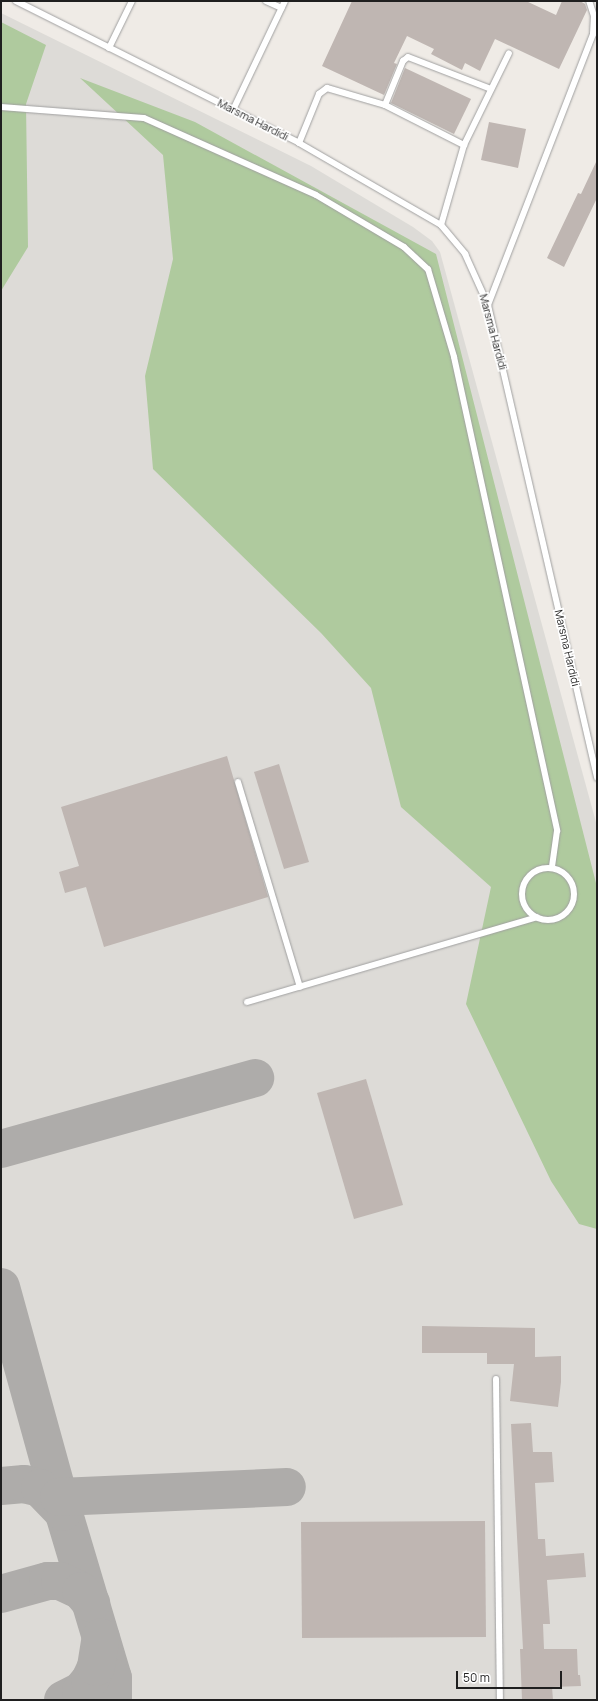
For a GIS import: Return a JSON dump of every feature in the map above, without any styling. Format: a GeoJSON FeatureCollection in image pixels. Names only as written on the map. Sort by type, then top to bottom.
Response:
{"type":"FeatureCollection","features":[{"type":"Feature","properties":{"kind":"lane","name":"Marsma Hardidi"},"geometry":{"type":"LineString","coordinates":[[16,1],[299,143],[441,225],[465,254],[488,305],[597,778]]}},
{"type":"Feature","properties":{"kind":"lane"},"geometry":{"type":"LineString","coordinates":[[109,48],[132,1]]}},
{"type":"Feature","properties":{"kind":"lane"},"geometry":{"type":"LineString","coordinates":[[266,1],[282,8]]}},
{"type":"Feature","properties":{"kind":"lane"},"geometry":{"type":"LineString","coordinates":[[233,110],[285,1]]}},
{"type":"Feature","properties":{"kind":"lane"},"geometry":{"type":"LineString","coordinates":[[488,305],[593,34],[594,16],[589,1]]}},
{"type":"Feature","properties":{"kind":"lane"},"geometry":{"type":"LineString","coordinates":[[441,225],[464,145],[510,53]]}},
{"type":"Feature","properties":{"kind":"lane"},"geometry":{"type":"LineString","coordinates":[[385,105],[403,61],[408,57],[492,89]]}},
{"type":"Feature","properties":{"kind":"lane"},"geometry":{"type":"LineString","coordinates":[[299,143],[318,94],[323,89],[332,89],[385,105],[464,145]]}},
{"type":"Feature","properties":{"kind":"lane"},"geometry":{"type":"LineString","coordinates":[[1,107],[144,118],[316,195],[404,247],[428,269],[454,357],[557,831],[552,868]]}},
{"type":"Feature","properties":{"kind":"lane"},"geometry":{"type":"LineString","coordinates":[[238,782],[300,987]]}},
{"type":"Feature","properties":{"kind":"lane"},"geometry":{"type":"LineString","coordinates":[[247,1002],[537,917],[554,920],[564,916],[573,901],[574,893],[567,877],[552,868],[533,873],[524,889],[525,904],[537,917]]}},
{"type":"Feature","properties":{"kind":"lane"},"geometry":{"type":"LineString","coordinates":[[496,1379],[500,1700]]}},
{"type":"Feature","properties":{"kind":"shaded area"},"geometry":{"type":"Polygon","coordinates":[[[1,13],[311,166],[413,227],[432,241],[440,252],[597,826],[597,1700],[1,1700],[1,13]]]}},
{"type":"Feature","properties":{"kind":"green space"},"geometry":{"type":"Polygon","coordinates":[[[1,22],[46,45],[26,104],[28,247],[1,291],[1,22]]]}},
{"type":"Feature","properties":{"kind":"green space"},"geometry":{"type":"Polygon","coordinates":[[[80,78],[195,122],[436,254],[597,887],[597,1229],[579,1224],[551,1181],[466,1004],[491,887],[401,807],[371,688],[321,633],[153,469],[145,376],[173,259],[163,155],[80,78]]]}},
{"type":"Feature","properties":{"kind":"building"},"geometry":{"type":"Polygon","coordinates":[[[352,1],[526,1],[556,15],[562,1],[580,1],[585,4],[587,10],[559,69],[495,39],[480,71],[465,63],[462,70],[431,54],[434,49],[407,36],[394,63],[397,64],[384,95],[322,66],[352,1]]]}},
{"type":"Feature","properties":{"kind":"building"},"geometry":{"type":"Polygon","coordinates":[[[405,68],[471,99],[454,134],[391,103],[405,68]]]}},
{"type":"Feature","properties":{"kind":"building"},"geometry":{"type":"Polygon","coordinates":[[[489,122],[526,129],[518,168],[481,160],[489,122]]]}},
{"type":"Feature","properties":{"kind":"building"},"geometry":{"type":"Polygon","coordinates":[[[597,160],[597,198],[564,267],[547,258],[578,193],[581,194],[597,160]]]}},
{"type":"Feature","properties":{"kind":"building"},"geometry":{"type":"Polygon","coordinates":[[[227,756],[268,897],[104,947],[86,887],[65,893],[59,872],[79,866],[61,807],[227,756]]]}},
{"type":"Feature","properties":{"kind":"building"},"geometry":{"type":"Polygon","coordinates":[[[279,764],[309,862],[284,869],[254,772],[279,764]]]}},
{"type":"Feature","properties":{"kind":"building"},"geometry":{"type":"Polygon","coordinates":[[[366,1079],[403,1205],[354,1219],[317,1093],[366,1079]]]}},
{"type":"Feature","properties":{"kind":"building"},"geometry":{"type":"Polygon","coordinates":[[[422,1326],[535,1328],[535,1357],[561,1356],[561,1382],[558,1407],[510,1401],[514,1364],[487,1364],[487,1353],[422,1353],[422,1326]]]}},
{"type":"Feature","properties":{"kind":"building"},"geometry":{"type":"Polygon","coordinates":[[[531,1423],[533,1452],[552,1452],[554,1482],[535,1483],[538,1539],[545,1539],[546,1556],[584,1553],[586,1577],[547,1580],[550,1624],[543,1624],[544,1649],[577,1649],[578,1675],[580,1675],[581,1686],[552,1687],[553,1700],[522,1700],[520,1649],[523,1649],[511,1424],[531,1423]]]}},
{"type":"Feature","properties":{"kind":"building"},"geometry":{"type":"Polygon","coordinates":[[[485,1521],[486,1637],[302,1638],[301,1522],[485,1521]]]}},
{"type":"Feature","properties":{"kind":"taxiway"},"geometry":{"type":"LineString","coordinates":[[1,1149],[255,1078]]}},
{"type":"Feature","properties":{"kind":"taxiway"},"geometry":{"type":"LineString","coordinates":[[1,1287],[59,1497],[113,1678],[113,1700]]}},
{"type":"Feature","properties":{"kind":"taxiway"},"geometry":{"type":"LineString","coordinates":[[1,1486],[24,1484],[40,1488],[63,1512]]}},
{"type":"Feature","properties":{"kind":"taxiway"},"geometry":{"type":"LineString","coordinates":[[59,1497],[287,1487]]}},
{"type":"Feature","properties":{"kind":"taxiway"},"geometry":{"type":"LineString","coordinates":[[1,1594],[48,1581],[60,1581],[81,1591],[91,1603]]}},
{"type":"Feature","properties":{"kind":"taxiway"},"geometry":{"type":"LineString","coordinates":[[63,1700],[81,1691],[90,1680],[96,1667],[101,1637]]}}]}
